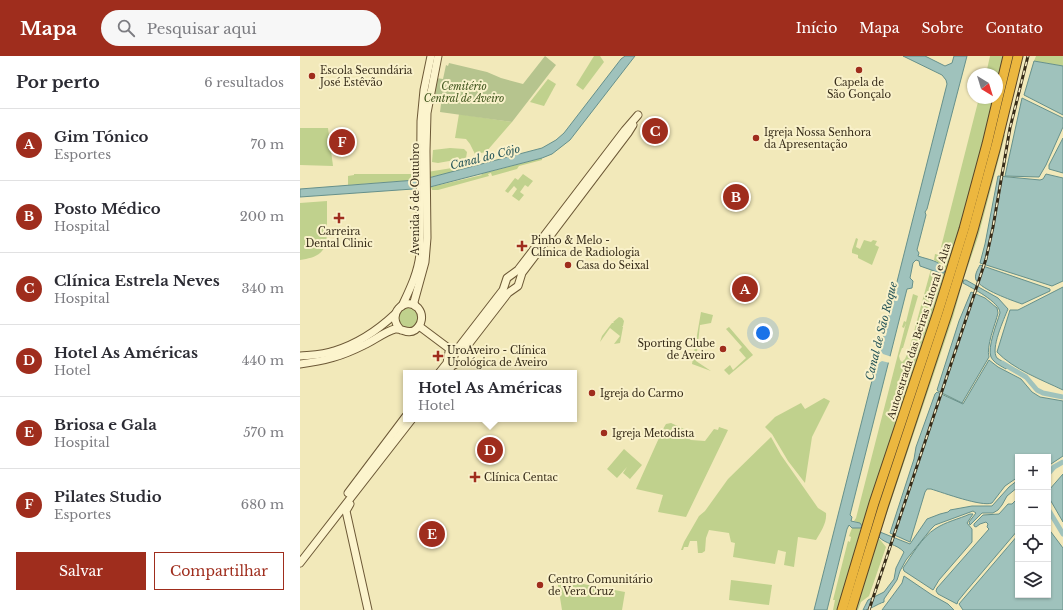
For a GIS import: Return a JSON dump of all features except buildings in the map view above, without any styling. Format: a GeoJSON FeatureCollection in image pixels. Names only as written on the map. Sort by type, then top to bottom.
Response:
{"type":"FeatureCollection","features":[{"type":"Feature","properties":{"kind":"highway","name":"Autoestrada das Beiras Litoral e Alta"},"geometry":{"type":"LineString","coordinates":[[842,610],[874,504],[964,229],[987,144],[1008,56]]}},
{"type":"Feature","properties":{"kind":"highway","name":"Autoestrada das Beiras Litoral e Alta"},"geometry":{"type":"LineString","coordinates":[[851,610],[882,507],[947,314],[970,238],[996,146],[1018,56]]}},
{"type":"Feature","properties":{"kind":"main road","name":"Avenida 5 de Outubro"},"geometry":{"type":"LineString","coordinates":[[421,121],[418,111],[422,74],[427,56]]}},
{"type":"Feature","properties":{"kind":"main road","name":"Avenida 5 de Outubro"},"geometry":{"type":"LineString","coordinates":[[402,306],[410,290],[419,262],[423,207],[423,152],[421,121],[424,90],[431,56]]}},
{"type":"Feature","properties":{"kind":"main road","name":"Avenida 5 de Outubro"},"geometry":{"type":"LineString","coordinates":[[427,113],[427,91],[434,56]]}},
{"type":"Feature","properties":{"kind":"main road","name":"Avenida 5 de Outubro"},"geometry":{"type":"LineString","coordinates":[[423,152],[427,113],[438,56]]}},
{"type":"Feature","properties":{"kind":"main road"},"geometry":{"type":"LineString","coordinates":[[441,370],[447,363],[448,354],[453,349],[459,347],[503,290],[507,278],[518,270],[638,115],[628,133],[522,273],[518,286],[508,293],[464,350],[461,361],[450,370]]}},
{"type":"Feature","properties":{"kind":"main road","name":"Avenida 5 de Outubro"},"geometry":{"type":"LineString","coordinates":[[415,306],[414,302],[416,293],[425,262],[427,238],[423,207]]}},
{"type":"Feature","properties":{"kind":"main road"},"geometry":{"type":"LineString","coordinates":[[510,276],[515,276],[519,282]]}},
{"type":"Feature","properties":{"kind":"main road"},"geometry":{"type":"LineString","coordinates":[[505,282],[508,287],[513,289]]}},
{"type":"Feature","properties":{"kind":"main road"},"geometry":{"type":"LineString","coordinates":[[300,356],[333,352],[347,346],[373,333],[402,306],[407,304],[415,306],[421,314],[422,318],[419,326],[412,331],[407,332],[395,329],[336,358],[300,364]]}},
{"type":"Feature","properties":{"kind":"main road"},"geometry":{"type":"LineString","coordinates":[[395,314],[395,322],[401,330]]}},
{"type":"Feature","properties":{"kind":"main road"},"geometry":{"type":"LineString","coordinates":[[419,326],[453,349],[461,351],[463,356]]}},
{"type":"Feature","properties":{"kind":"main road"},"geometry":{"type":"LineString","coordinates":[[448,358],[451,362],[456,364]]}},
{"type":"Feature","properties":{"kind":"main road"},"geometry":{"type":"LineString","coordinates":[[300,557],[403,420]]}},
{"type":"Feature","properties":{"kind":"main road"},"geometry":{"type":"LineString","coordinates":[[300,563],[410,422]]}},
{"type":"Feature","properties":{"kind":"main road"},"geometry":{"type":"LineString","coordinates":[[366,479],[365,483],[346,511],[368,610]]}},
{"type":"Feature","properties":{"kind":"green space","name":"Cemitério Central de Aveiro"},"geometry":{"type":"Polygon","coordinates":[[[545,56],[556,65],[512,122],[440,112],[441,104],[432,102],[436,78],[443,79],[446,65],[448,66],[449,63],[487,72],[501,78],[523,84],[545,56]]]}},
{"type":"Feature","properties":{"kind":"green space"},"geometry":{"type":"Polygon","coordinates":[[[594,56],[600,56],[604,62],[583,90],[576,85],[594,56]]]}},
{"type":"Feature","properties":{"kind":"green space"},"geometry":{"type":"Polygon","coordinates":[[[990,56],[1003,56],[1001,68],[987,68],[990,56]]]}},
{"type":"Feature","properties":{"kind":"green space"},"geometry":{"type":"Polygon","coordinates":[[[1036,56],[1063,56],[1063,66],[1034,61],[1036,56]]]}},
{"type":"Feature","properties":{"kind":"green space"},"geometry":{"type":"Polygon","coordinates":[[[548,79],[556,84],[544,106],[530,102],[548,79]]]}},
{"type":"Feature","properties":{"kind":"green space"},"geometry":{"type":"Polygon","coordinates":[[[977,104],[992,104],[953,251],[862,526],[860,523],[854,521],[906,323],[904,328],[902,327],[904,321],[906,322],[913,294],[918,296],[903,348],[899,356],[902,362],[909,350],[931,269],[940,273],[945,270],[942,265],[934,260],[935,254],[939,255],[977,104]]]}},
{"type":"Feature","properties":{"kind":"green space"},"geometry":{"type":"Polygon","coordinates":[[[459,114],[512,122],[486,152],[475,154],[466,139],[455,138],[459,114]]]}},
{"type":"Feature","properties":{"kind":"green space"},"geometry":{"type":"Polygon","coordinates":[[[300,128],[328,128],[333,166],[300,165],[300,128]]]}},
{"type":"Feature","properties":{"kind":"green space"},"geometry":{"type":"Polygon","coordinates":[[[1003,134],[1005,135],[978,237],[953,317],[880,531],[952,313],[981,216],[1003,134]]]}},
{"type":"Feature","properties":{"kind":"green space"},"geometry":{"type":"Polygon","coordinates":[[[450,148],[464,149],[467,152],[466,158],[438,163],[432,162],[433,150],[450,148]]]}},
{"type":"Feature","properties":{"kind":"green space"},"geometry":{"type":"Polygon","coordinates":[[[542,158],[542,160],[519,166],[517,169],[492,176],[491,173],[488,174],[489,176],[438,190],[432,190],[431,187],[482,175],[481,174],[542,158]]]}},
{"type":"Feature","properties":{"kind":"green space"},"geometry":{"type":"Polygon","coordinates":[[[452,168],[454,172],[416,180],[348,185],[348,176],[354,174],[415,174],[452,168]]]}},
{"type":"Feature","properties":{"kind":"green space"},"geometry":{"type":"Polygon","coordinates":[[[523,174],[533,181],[528,187],[525,185],[520,192],[524,195],[519,201],[512,196],[517,189],[514,186],[508,193],[505,191],[515,178],[518,180],[523,174]]]}},
{"type":"Feature","properties":{"kind":"green space"},"geometry":{"type":"Polygon","coordinates":[[[327,201],[327,237],[324,248],[318,255],[300,260],[300,203],[327,201]]]}},
{"type":"Feature","properties":{"kind":"green space"},"geometry":{"type":"Polygon","coordinates":[[[856,238],[858,239],[856,247],[860,249],[864,240],[871,242],[873,240],[877,241],[875,245],[879,247],[872,265],[858,258],[858,255],[852,253],[856,238]]]}},
{"type":"Feature","properties":{"kind":"green space"},"geometry":{"type":"Polygon","coordinates":[[[404,308],[412,308],[418,314],[418,322],[412,328],[404,328],[398,322],[398,314],[404,308]]]}},
{"type":"Feature","properties":{"kind":"green space"},"geometry":{"type":"Polygon","coordinates":[[[701,312],[713,315],[711,323],[700,325],[696,361],[711,371],[692,364],[701,312]]]}},
{"type":"Feature","properties":{"kind":"green space"},"geometry":{"type":"Polygon","coordinates":[[[619,317],[624,321],[620,343],[614,344],[620,336],[610,328],[600,342],[602,336],[612,323],[614,323],[613,322],[619,317]]]}},
{"type":"Feature","properties":{"kind":"green space"},"geometry":{"type":"Polygon","coordinates":[[[729,327],[753,355],[729,375],[724,370],[730,365],[733,370],[746,358],[739,350],[742,347],[726,329],[729,327]]]}},
{"type":"Feature","properties":{"kind":"green space"},"geometry":{"type":"Polygon","coordinates":[[[824,398],[830,401],[812,437],[805,483],[788,461],[772,434],[765,427],[775,417],[801,403],[805,409],[824,398]]]}},
{"type":"Feature","properties":{"kind":"green space"},"geometry":{"type":"Polygon","coordinates":[[[671,423],[684,429],[682,435],[691,440],[705,441],[714,429],[718,430],[719,427],[728,430],[686,517],[658,512],[663,495],[636,489],[663,429],[666,424],[671,423]]]}},
{"type":"Feature","properties":{"kind":"green space"},"geometry":{"type":"Polygon","coordinates":[[[771,437],[781,455],[818,508],[826,513],[825,524],[816,540],[798,537],[794,567],[784,565],[786,552],[778,550],[775,564],[733,557],[735,543],[731,542],[729,533],[709,530],[706,538],[705,551],[702,553],[698,553],[697,541],[690,541],[688,547],[684,547],[683,550],[681,550],[699,516],[705,511],[728,479],[771,437]]]}},
{"type":"Feature","properties":{"kind":"green space"},"geometry":{"type":"Polygon","coordinates":[[[624,449],[642,465],[630,479],[623,473],[627,467],[617,478],[607,469],[624,449]]]}},
{"type":"Feature","properties":{"kind":"green space"},"geometry":{"type":"Polygon","coordinates":[[[852,528],[861,528],[838,610],[833,610],[835,600],[833,600],[848,541],[850,542],[851,537],[849,536],[852,528]]]}},
{"type":"Feature","properties":{"kind":"green space"},"geometry":{"type":"Polygon","coordinates":[[[878,537],[886,547],[869,596],[861,602],[858,610],[856,610],[878,537]]]}},
{"type":"Feature","properties":{"kind":"green space"},"geometry":{"type":"Polygon","coordinates":[[[557,579],[625,592],[622,610],[562,610],[557,579]]]}},
{"type":"Feature","properties":{"kind":"green space"},"geometry":{"type":"Polygon","coordinates":[[[731,580],[772,585],[769,605],[729,600],[731,580]]]}},
{"type":"Feature","properties":{"kind":"water"},"geometry":{"type":"Polygon","coordinates":[[[625,56],[635,56],[570,140],[552,154],[542,158],[430,187],[300,197],[300,189],[416,180],[542,148],[556,140],[564,133],[621,59],[625,56]]]}},
{"type":"Feature","properties":{"kind":"water","name":"Canal de São Roque"},"geometry":{"type":"Polygon","coordinates":[[[903,56],[925,56],[945,66],[952,63],[954,56],[967,56],[925,212],[926,215],[917,250],[919,253],[918,256],[937,262],[945,270],[944,273],[940,273],[920,266],[919,261],[916,260],[913,263],[910,278],[913,281],[912,288],[907,289],[850,515],[852,517],[851,521],[860,523],[862,526],[861,528],[852,528],[849,525],[827,610],[814,610],[947,84],[942,75],[903,56]]]}},
{"type":"Feature","properties":{"kind":"water"},"geometry":{"type":"Polygon","coordinates":[[[1034,61],[1063,66],[1063,115],[1024,95],[1034,61]]]}},
{"type":"Feature","properties":{"kind":"water"},"geometry":{"type":"Polygon","coordinates":[[[1022,98],[1063,118],[1063,127],[1039,177],[1005,176],[1022,98]]]}},
{"type":"Feature","properties":{"kind":"water"},"geometry":{"type":"Polygon","coordinates":[[[1063,138],[1063,173],[1049,169],[1049,165],[1063,138]]]}},
{"type":"Feature","properties":{"kind":"water"},"geometry":{"type":"Polygon","coordinates":[[[1046,174],[1063,178],[1063,281],[1052,286],[980,263],[998,176],[1040,180],[1043,179],[1046,174]]]}},
{"type":"Feature","properties":{"kind":"water"},"geometry":{"type":"Polygon","coordinates":[[[980,265],[1050,289],[1050,291],[1022,304],[1011,300],[990,291],[979,284],[976,280],[976,272],[980,265]]]}},
{"type":"Feature","properties":{"kind":"water"},"geometry":{"type":"Polygon","coordinates":[[[964,280],[998,298],[1008,309],[998,334],[995,348],[997,358],[1008,365],[1006,369],[994,361],[990,353],[993,335],[1000,313],[999,309],[991,300],[963,283],[964,280]]]}},
{"type":"Feature","properties":{"kind":"water"},"geometry":{"type":"Polygon","coordinates":[[[1063,287],[1063,390],[1019,369],[997,352],[1010,310],[1018,310],[1063,287]]]}},
{"type":"Feature","properties":{"kind":"water"},"geometry":{"type":"Polygon","coordinates":[[[971,292],[985,298],[997,308],[998,313],[990,341],[988,352],[989,357],[962,403],[937,390],[959,321],[971,292]]]}},
{"type":"Feature","properties":{"kind":"water"},"geometry":{"type":"Polygon","coordinates":[[[989,360],[998,367],[1021,379],[1032,392],[1040,397],[1063,401],[1063,456],[1051,464],[1051,454],[1015,454],[1015,479],[1005,486],[992,503],[980,503],[927,489],[910,542],[890,533],[914,459],[916,447],[935,394],[937,392],[963,404],[989,360]]]}},
{"type":"Feature","properties":{"kind":"water"},"geometry":{"type":"Polygon","coordinates":[[[1063,474],[1063,522],[1051,501],[1051,488],[1063,474]]]}},
{"type":"Feature","properties":{"kind":"water"},"geometry":{"type":"Polygon","coordinates":[[[1015,482],[1015,489],[1007,496],[998,510],[993,513],[982,513],[970,525],[969,522],[976,513],[973,511],[935,525],[906,560],[897,580],[884,599],[884,602],[863,610],[868,600],[884,592],[894,579],[896,568],[904,552],[898,547],[884,541],[879,537],[880,532],[910,544],[927,519],[950,510],[972,506],[992,506],[1015,482]]]}},
{"type":"Feature","properties":{"kind":"water"},"geometry":{"type":"Polygon","coordinates":[[[1015,501],[1015,534],[957,604],[938,594],[936,591],[937,588],[989,529],[986,522],[976,527],[974,524],[983,515],[999,514],[1008,504],[1012,504],[1015,501]]]}},
{"type":"Feature","properties":{"kind":"water"},"geometry":{"type":"Polygon","coordinates":[[[973,514],[967,523],[972,529],[972,542],[939,580],[933,590],[904,571],[903,568],[930,532],[943,524],[973,514]]]}},
{"type":"Feature","properties":{"kind":"water"},"geometry":{"type":"Polygon","coordinates":[[[1051,532],[1063,548],[1063,610],[963,610],[959,604],[1015,539],[1015,598],[1051,598],[1051,532]]]}},
{"type":"Feature","properties":{"kind":"water"},"geometry":{"type":"Polygon","coordinates":[[[904,576],[948,604],[954,610],[882,610],[902,583],[904,576]]]}},
{"type":"Feature","properties":{"kind":"pier"},"geometry":{"type":"Polygon","coordinates":[[[882,333],[881,351],[883,354],[892,357],[890,363],[882,361],[877,364],[870,381],[882,333]]]}},
{"type":"Feature","properties":{"kind":"waterway"},"geometry":{"type":"LineString","coordinates":[[1002,363],[1026,377],[1037,390],[1043,393],[1063,397]]}},
{"type":"Feature","properties":{"kind":"waterway"},"geometry":{"type":"LineString","coordinates":[[1051,470],[1063,462]]}},
{"type":"Feature","properties":{"kind":"waterway"},"geometry":{"type":"LineString","coordinates":[[1051,514],[1063,534]]}},
{"type":"Feature","properties":{"kind":"railway"},"geometry":{"type":"LineString","coordinates":[[869,610],[986,259],[1010,128],[1028,56]]}},
{"type":"Feature","properties":{"kind":"place","name":"Capela de São Gonçalo"},"geometry":{"type":"Point","coordinates":[859,70]}},
{"type":"Feature","properties":{"kind":"place","name":"Escola Secundária José Estêvão"},"geometry":{"type":"Point","coordinates":[312,76]}},
{"type":"Feature","properties":{"kind":"place","name":"Clínica Estrela Neves"},"geometry":{"type":"Point","coordinates":[655,131]}},
{"type":"Feature","properties":{"kind":"place","name":"Igreja Nossa Senhora da Apresentação"},"geometry":{"type":"Point","coordinates":[756,138]}},
{"type":"Feature","properties":{"kind":"place","name":"Pilates Studio"},"geometry":{"type":"Point","coordinates":[342,142]}},
{"type":"Feature","properties":{"kind":"place","name":"Posto Médico"},"geometry":{"type":"Point","coordinates":[736,197]}},
{"type":"Feature","properties":{"kind":"place","name":"Carreira Dental Clinic"},"geometry":{"type":"Point","coordinates":[339,218]}},
{"type":"Feature","properties":{"kind":"place","name":"Pinho & Melo - Clínica de Radiologia"},"geometry":{"type":"Point","coordinates":[522,246]}},
{"type":"Feature","properties":{"kind":"place","name":"Casa do Seixal"},"geometry":{"type":"Point","coordinates":[568,265]}},
{"type":"Feature","properties":{"kind":"place","name":"Gim Tónico"},"geometry":{"type":"Point","coordinates":[745,289]}},
{"type":"Feature","properties":{"kind":"place","name":"Sporting Clube de Aveiro"},"geometry":{"type":"Point","coordinates":[723,349]}},
{"type":"Feature","properties":{"kind":"place","name":"UroAveiro - Clínica Urológica de Aveiro"},"geometry":{"type":"Point","coordinates":[438,356]}},
{"type":"Feature","properties":{"kind":"place","name":"Igreja do Carmo"},"geometry":{"type":"Point","coordinates":[592,393]}},
{"type":"Feature","properties":{"kind":"place","name":"Igreja Metodista"},"geometry":{"type":"Point","coordinates":[604,433]}},
{"type":"Feature","properties":{"kind":"place","name":"Hotel As Américas"},"geometry":{"type":"Point","coordinates":[490,450]}},
{"type":"Feature","properties":{"kind":"place","name":"Clínica Centac"},"geometry":{"type":"Point","coordinates":[475,477]}},
{"type":"Feature","properties":{"kind":"place","name":"Briosa e Gala"},"geometry":{"type":"Point","coordinates":[432,534]}},
{"type":"Feature","properties":{"kind":"place","name":"Centro Comunitário de Vera Cruz"},"geometry":{"type":"Point","coordinates":[540,585]}},
{"type":"Feature","properties":{"kind":"water label","name":"Canal do Côjo"},"geometry":{"type":"Point","coordinates":[485,157]}}]}
